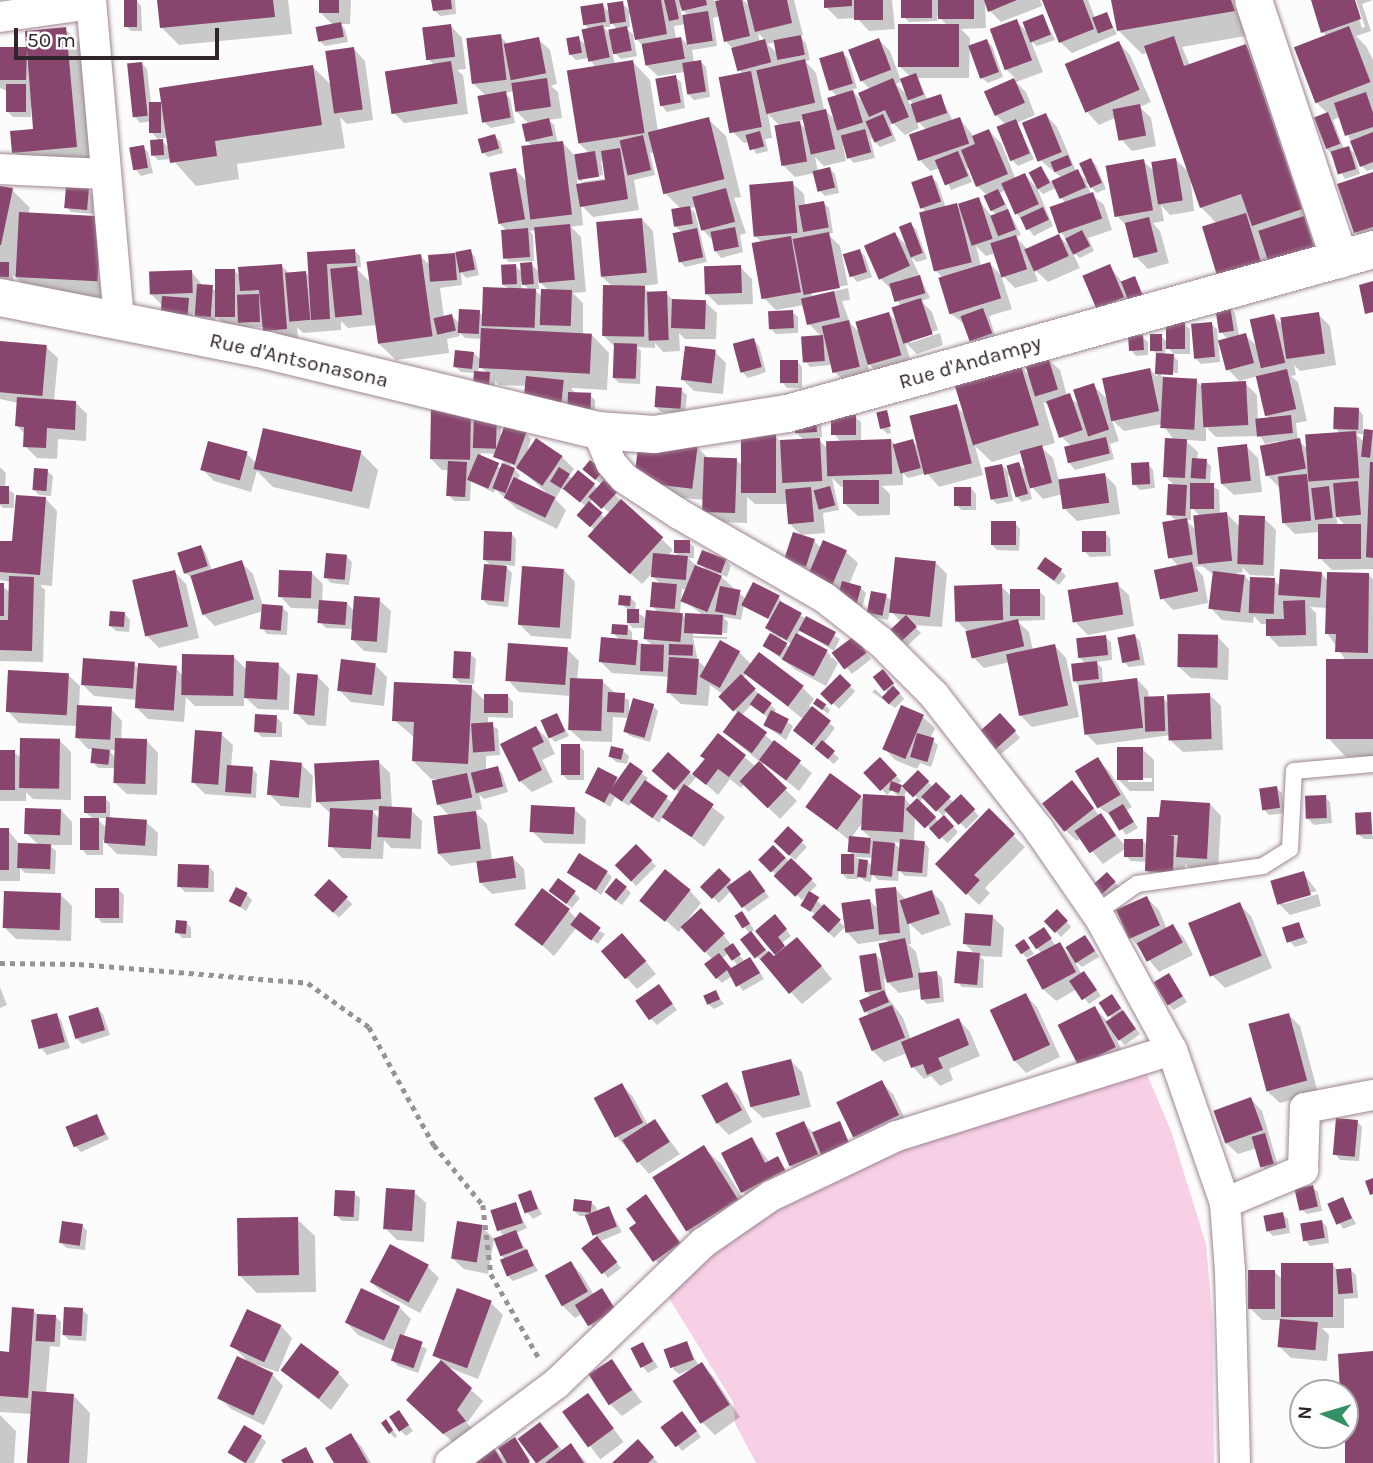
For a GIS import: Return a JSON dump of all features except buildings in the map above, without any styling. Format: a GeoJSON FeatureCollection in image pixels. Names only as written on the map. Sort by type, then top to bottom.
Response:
{"type":"FeatureCollection","features":[{"type":"Feature","properties":{"kind":"street"},"geometry":{"type":"LineString","coordinates":[[1253,0],[1339,259]]}},
{"type":"Feature","properties":{"kind":"street"},"geometry":{"type":"LineString","coordinates":[[0,16],[91,2],[119,321]]}},
{"type":"Feature","properties":{"kind":"street"},"geometry":{"type":"LineString","coordinates":[[0,169],[106,174]]}},
{"type":"Feature","properties":{"kind":"street","name":"Rue d'Andampy"},"geometry":{"type":"LineString","coordinates":[[597,430],[654,434],[787,413],[1373,249]]}},
{"type":"Feature","properties":{"kind":"street","name":"Rue d'Antsonasona"},"geometry":{"type":"LineString","coordinates":[[0,297],[267,350],[597,430]]}},
{"type":"Feature","properties":{"kind":"street"},"geometry":{"type":"LineString","coordinates":[[597,430],[611,463],[624,478],[679,514],[825,598],[881,642],[934,695],[1038,830],[1096,913],[1172,1051],[1224,1203],[1230,1271],[1235,1463]]}},
{"type":"Feature","properties":{"kind":"street"},"geometry":{"type":"LineString","coordinates":[[450,1463],[556,1384],[703,1243],[771,1196],[897,1136],[1172,1051]]}},
{"type":"Feature","properties":{"kind":"street"},"geometry":{"type":"LineString","coordinates":[[1224,1203],[1303,1170],[1305,1108],[1373,1095]]}},
{"type":"Feature","properties":{"kind":"lane"},"geometry":{"type":"LineString","coordinates":[[1096,913],[1137,884],[1263,866],[1290,849],[1294,771],[1373,764]]}},
{"type":"Feature","properties":{"kind":"path"},"geometry":{"type":"LineString","coordinates":[[0,963],[79,964],[307,983],[369,1027],[434,1145],[483,1205],[491,1274],[556,1384]]}},
{"type":"Feature","properties":{"kind":"shaded area"},"geometry":{"type":"Polygon","coordinates":[[[1144,1067],[1171,1131],[1206,1244],[1213,1325],[1214,1463],[756,1463],[735,1423],[733,1402],[664,1290],[754,1215],[908,1138],[1144,1067]]]}}]}
